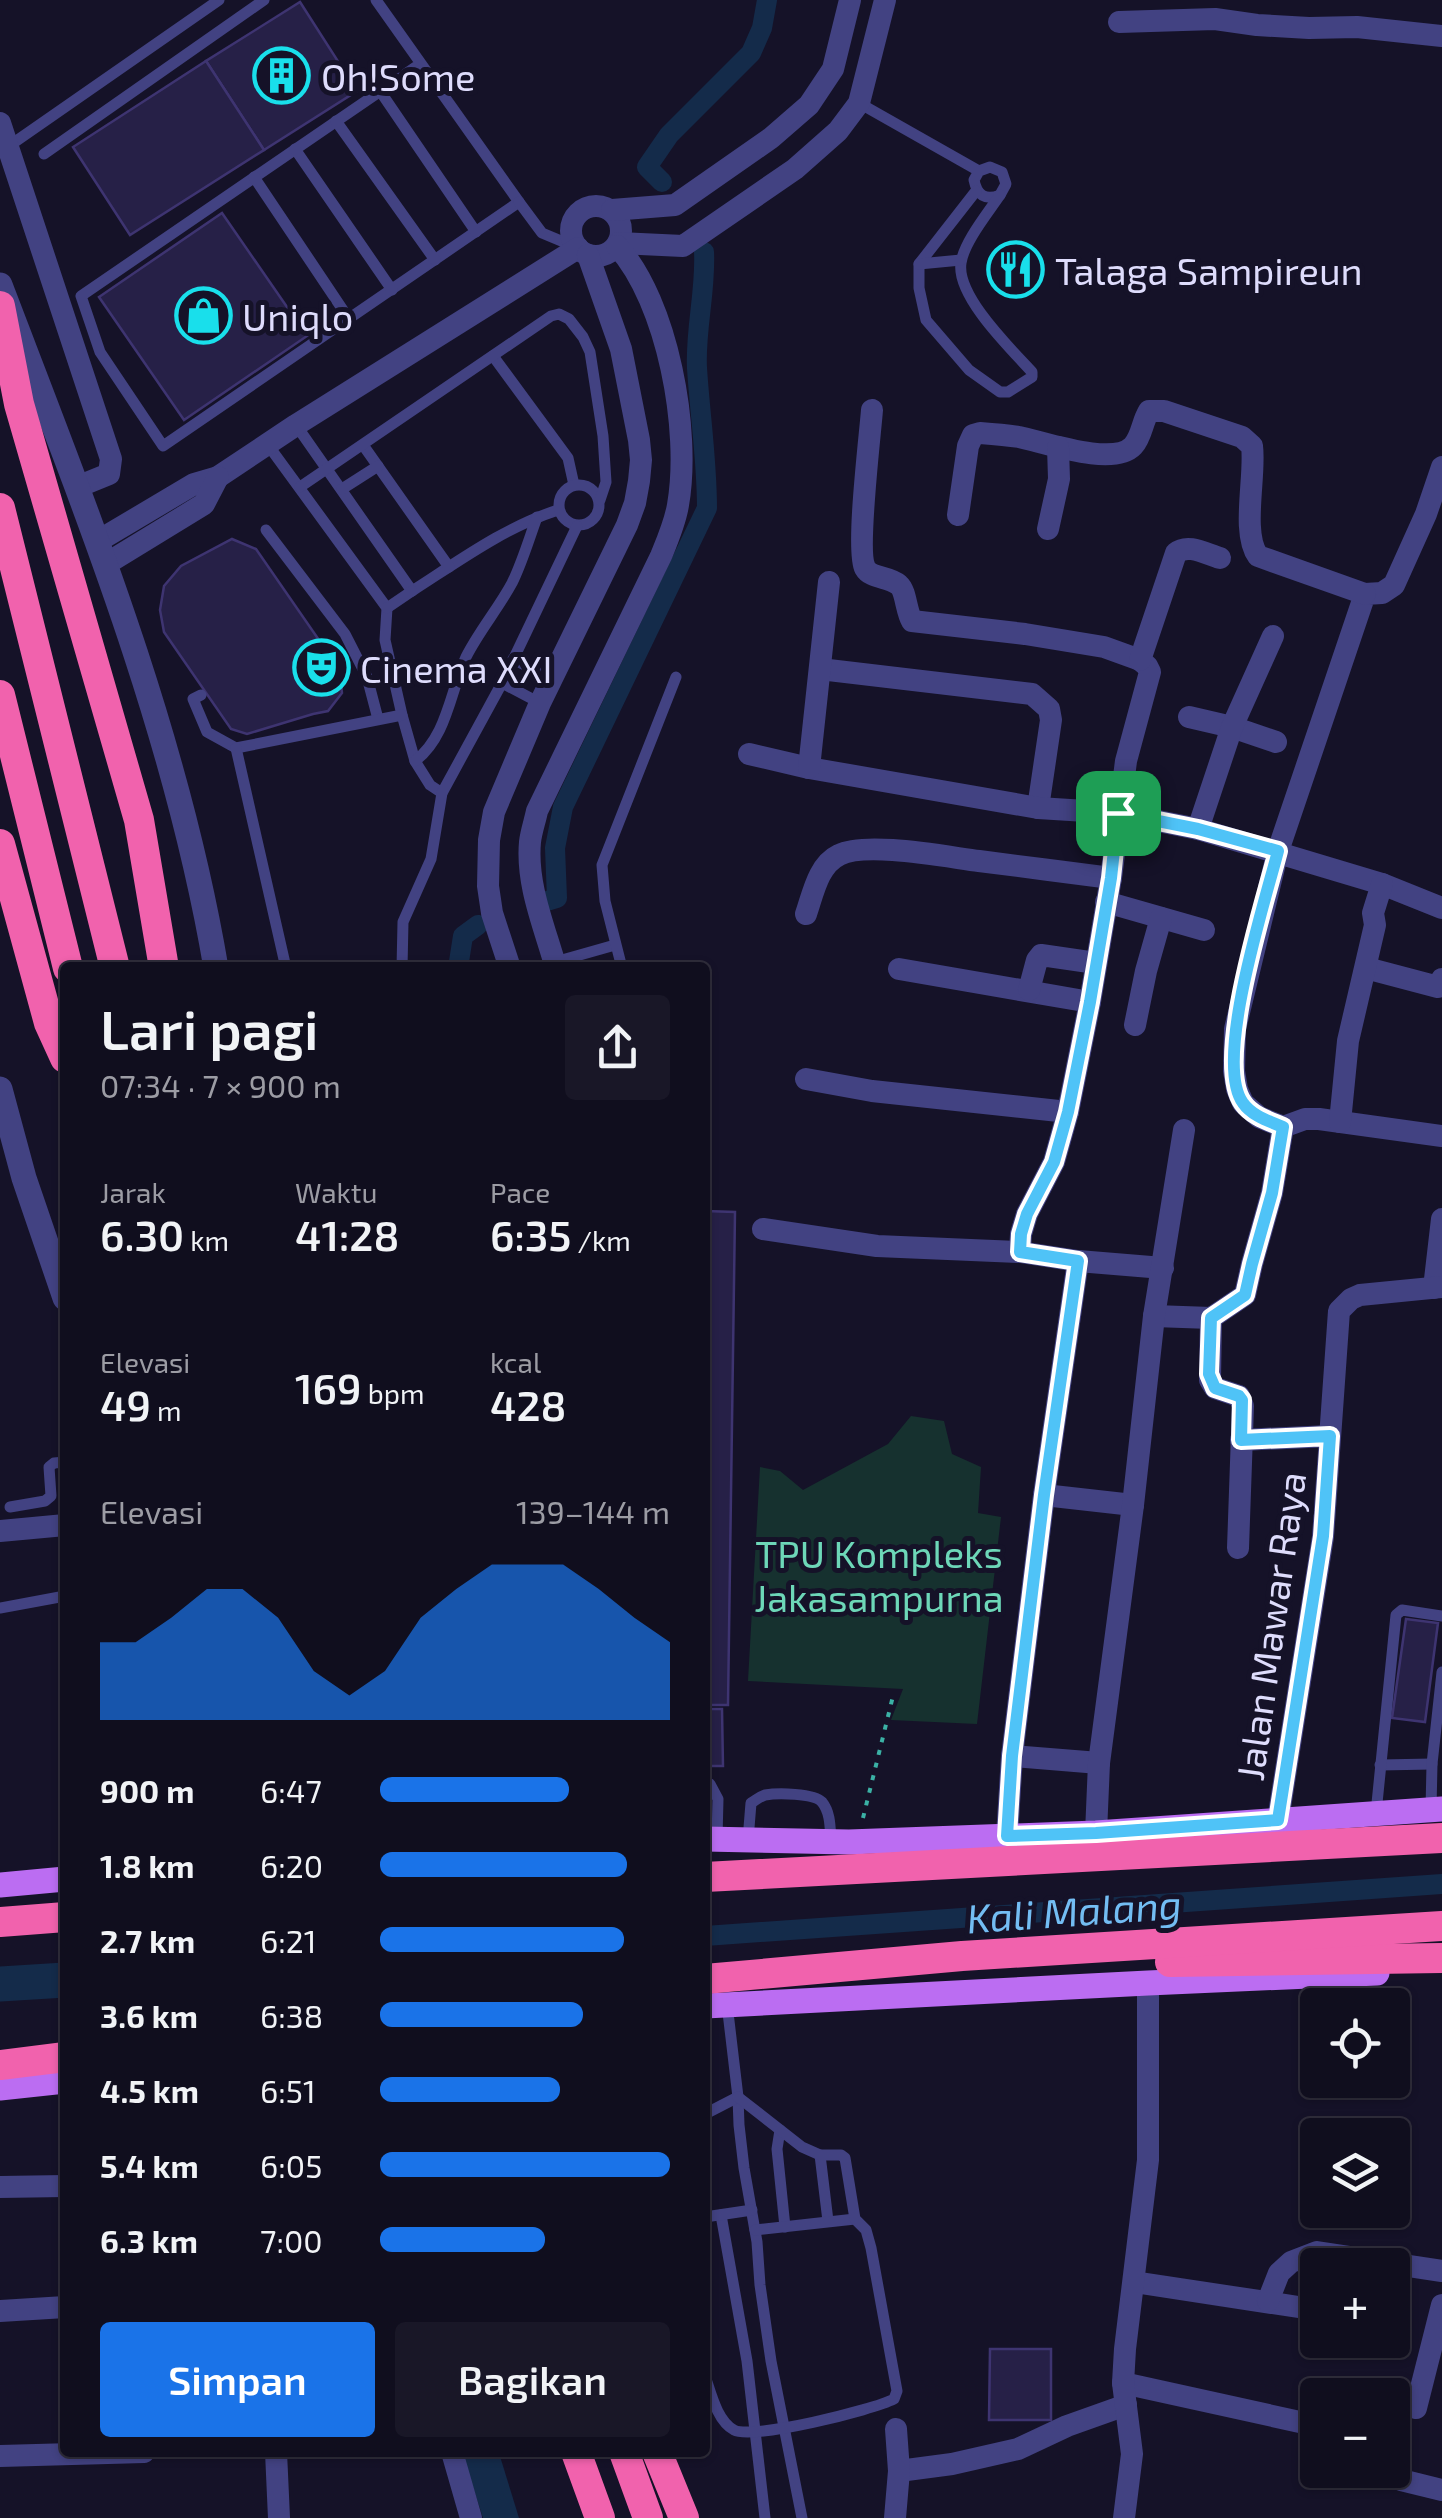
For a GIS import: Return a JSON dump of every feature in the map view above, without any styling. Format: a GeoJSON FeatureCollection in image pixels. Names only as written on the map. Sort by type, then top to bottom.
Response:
{"type":"FeatureCollection","features":[{"type":"Feature","properties":{"kind":"highway"},"geometry":{"type":"LineString","coordinates":[[0,306],[18,404],[138,820],[163,962]]}},
{"type":"Feature","properties":{"kind":"highway"},"geometry":{"type":"LineString","coordinates":[[0,508],[114,962]]}},
{"type":"Feature","properties":{"kind":"highway"},"geometry":{"type":"LineString","coordinates":[[0,695],[67,962]]}},
{"type":"Feature","properties":{"kind":"highway"},"geometry":{"type":"LineString","coordinates":[[0,844],[60,1046]]}},
{"type":"Feature","properties":{"kind":"highway"},"geometry":{"type":"LineString","coordinates":[[710,1877],[1438,1818]]}},
{"type":"Feature","properties":{"kind":"highway"},"geometry":{"type":"LineString","coordinates":[[0,1922],[60,1917]]}},
{"type":"Feature","properties":{"kind":"highway"},"geometry":{"type":"LineString","coordinates":[[712,1999],[962,1956],[1442,1926]]}},
{"type":"Feature","properties":{"kind":"highway"},"geometry":{"type":"LineString","coordinates":[[962,1956],[1169,1962],[1442,1958]]}},
{"type":"Feature","properties":{"kind":"highway"},"geometry":{"type":"LineString","coordinates":[[0,2065],[60,2058]]}},
{"type":"Feature","properties":{"kind":"highway"},"geometry":{"type":"LineString","coordinates":[[578,2457],[600,2518]]}},
{"type":"Feature","properties":{"kind":"highway"},"geometry":{"type":"LineString","coordinates":[[626,2457],[648,2518]]}},
{"type":"Feature","properties":{"kind":"highway"},"geometry":{"type":"LineString","coordinates":[[660,2457],[684,2518]]}},
{"type":"Feature","properties":{"kind":"main road"},"geometry":{"type":"LineString","coordinates":[[711,1839],[858,1842],[1096,1833],[1376,1812],[1438,1818]]}},
{"type":"Feature","properties":{"kind":"main road"},"geometry":{"type":"LineString","coordinates":[[0,1884],[60,1879]]}},
{"type":"Feature","properties":{"kind":"main road"},"geometry":{"type":"LineString","coordinates":[[712,1999],[1442,1970]]}},
{"type":"Feature","properties":{"kind":"main road"},"geometry":{"type":"LineString","coordinates":[[0,2088],[60,2082]]}},
{"type":"Feature","properties":{"kind":"street"},"geometry":{"type":"LineString","coordinates":[[508,962],[492,913],[488,886],[494,812],[540,702],[627,525],[641,460],[620,349],[583,252],[571,237],[571,225],[576,214],[588,206],[612,210],[674,205],[771,138],[808,105],[833,69],[850,0]]}},
{"type":"Feature","properties":{"kind":"street"},"geometry":{"type":"LineString","coordinates":[[618,244],[684,246],[796,168],[838,130],[860,103],[885,0]]}},
{"type":"Feature","properties":{"kind":"street"},"geometry":{"type":"LineString","coordinates":[[1119,22],[1214,19],[1442,36]]}},
{"type":"Feature","properties":{"kind":"street"},"geometry":{"type":"LineString","coordinates":[[0,124],[111,459],[109,474],[77,486]]}},
{"type":"Feature","properties":{"kind":"street"},"geometry":{"type":"LineString","coordinates":[[102,552],[194,484],[218,477],[296,425],[583,252],[598,256],[609,253],[618,244],[622,231],[612,210]]}},
{"type":"Feature","properties":{"kind":"street"},"geometry":{"type":"LineString","coordinates":[[555,962],[535,895],[531,865],[530,842],[537,811],[662,556],[679,502],[682,449],[671,365],[659,322],[618,244]]}},
{"type":"Feature","properties":{"kind":"street"},"geometry":{"type":"LineString","coordinates":[[0,285],[102,552],[167,748],[204,890],[215,962]]}},
{"type":"Feature","properties":{"kind":"street"},"geometry":{"type":"LineString","coordinates":[[872,410],[863,565],[868,573],[897,582],[903,589],[912,621],[1104,646],[1150,668],[1126,761],[1111,878],[1068,1112],[1054,1162],[1027,1214],[1020,1252]]}},
{"type":"Feature","properties":{"kind":"street"},"geometry":{"type":"LineString","coordinates":[[958,515],[968,446],[974,435],[1124,454],[1138,438],[1145,415],[1149,411],[1164,411],[1242,438],[1252,446],[1250,533],[1255,552],[1267,560],[1365,594],[1382,593],[1394,586],[1434,516],[1442,466]]}},
{"type":"Feature","properties":{"kind":"street"},"geometry":{"type":"LineString","coordinates":[[1048,529],[1058,479],[1058,447]]}},
{"type":"Feature","properties":{"kind":"street"},"geometry":{"type":"LineString","coordinates":[[1140,660],[1176,553],[1187,548],[1220,558]]}},
{"type":"Feature","properties":{"kind":"street"},"geometry":{"type":"LineString","coordinates":[[809,768],[829,582]]}},
{"type":"Feature","properties":{"kind":"street"},"geometry":{"type":"LineString","coordinates":[[1365,594],[1278,851],[1239,1008],[1232,1054],[1243,1104],[1259,1117],[1283,1127],[1305,1120],[1442,1136]]}},
{"type":"Feature","properties":{"kind":"street"},"geometry":{"type":"LineString","coordinates":[[1198,829],[1232,728],[1272,636]]}},
{"type":"Feature","properties":{"kind":"street"},"geometry":{"type":"LineString","coordinates":[[820,669],[1032,694],[1049,710],[1051,720],[1038,808]]}},
{"type":"Feature","properties":{"kind":"street"},"geometry":{"type":"LineString","coordinates":[[1189,717],[1276,742]]}},
{"type":"Feature","properties":{"kind":"street"},"geometry":{"type":"LineString","coordinates":[[749,754],[1038,808],[1118,813],[1198,829],[1382,884],[1442,908]]}},
{"type":"Feature","properties":{"kind":"street"},"geometry":{"type":"LineString","coordinates":[[806,914],[819,876],[830,860],[842,852],[915,853],[1111,878]]}},
{"type":"Feature","properties":{"kind":"street"},"geometry":{"type":"LineString","coordinates":[[1340,1122],[1348,1040],[1382,884]]}},
{"type":"Feature","properties":{"kind":"street"},"geometry":{"type":"LineString","coordinates":[[1106,902],[1204,930]]}},
{"type":"Feature","properties":{"kind":"street"},"geometry":{"type":"LineString","coordinates":[[1135,1025],[1162,918]]}},
{"type":"Feature","properties":{"kind":"street"},"geometry":{"type":"LineString","coordinates":[[1029,990],[1041,956],[1096,963]]}},
{"type":"Feature","properties":{"kind":"street"},"geometry":{"type":"LineString","coordinates":[[1366,968],[1438,988],[1442,979]]}},
{"type":"Feature","properties":{"kind":"street"},"geometry":{"type":"LineString","coordinates":[[899,970],[1090,1002]]}},
{"type":"Feature","properties":{"kind":"street"},"geometry":{"type":"LineString","coordinates":[[806,1079],[872,1091],[1068,1112]]}},
{"type":"Feature","properties":{"kind":"street"},"geometry":{"type":"LineString","coordinates":[[0,1089],[24,1178],[60,1283]]}},
{"type":"Feature","properties":{"kind":"street"},"geometry":{"type":"LineString","coordinates":[[1154,1316],[1211,1318],[1245,1295],[1272,1193],[1283,1127]]}},
{"type":"Feature","properties":{"kind":"street"},"geometry":{"type":"LineString","coordinates":[[1096,1833],[1099,1763],[1154,1316],[1184,1130]]}},
{"type":"Feature","properties":{"kind":"street"},"geometry":{"type":"LineString","coordinates":[[1438,1288],[1442,1220]]}},
{"type":"Feature","properties":{"kind":"street"},"geometry":{"type":"LineString","coordinates":[[763,1229],[877,1246],[1020,1252],[1163,1268]]}},
{"type":"Feature","properties":{"kind":"street"},"geometry":{"type":"LineString","coordinates":[[1007,1836],[1012,1756],[1044,1495],[1078,1261]]}},
{"type":"Feature","properties":{"kind":"street","name":"Jalan Mawar Raya"},"geometry":{"type":"LineString","coordinates":[[1278,1820],[1323,1536],[1339,1311],[1351,1298],[1360,1295],[1438,1288]]}},
{"type":"Feature","properties":{"kind":"street"},"geometry":{"type":"LineString","coordinates":[[1211,1318],[1210,1380],[1215,1388],[1242,1400],[1238,1548]]}},
{"type":"Feature","properties":{"kind":"street"},"geometry":{"type":"LineString","coordinates":[[1241,1440],[1330,1436]]}},
{"type":"Feature","properties":{"kind":"street"},"geometry":{"type":"LineString","coordinates":[[1044,1495],[1133,1505]]}},
{"type":"Feature","properties":{"kind":"street"},"geometry":{"type":"LineString","coordinates":[[0,1531],[60,1528]]}},
{"type":"Feature","properties":{"kind":"street"},"geometry":{"type":"LineString","coordinates":[[1012,1756],[1099,1763]]}},
{"type":"Feature","properties":{"kind":"street"},"geometry":{"type":"LineString","coordinates":[[1124,2518],[1132,2454],[1125,2394],[1148,2160],[1148,1982]]}},
{"type":"Feature","properties":{"kind":"street"},"geometry":{"type":"LineString","coordinates":[[0,2187],[60,2186]]}},
{"type":"Feature","properties":{"kind":"street"},"geometry":{"type":"LineString","coordinates":[[1268,2300],[1280,2273],[1291,2262],[1317,2252],[1442,2271]]}},
{"type":"Feature","properties":{"kind":"street"},"geometry":{"type":"LineString","coordinates":[[1134,2282],[1300,2306]]}},
{"type":"Feature","properties":{"kind":"street"},"geometry":{"type":"LineString","coordinates":[[1416,2408],[1442,2304]]}},
{"type":"Feature","properties":{"kind":"street"},"geometry":{"type":"LineString","coordinates":[[0,2310],[60,2308]]}},
{"type":"Feature","properties":{"kind":"street"},"geometry":{"type":"LineString","coordinates":[[899,2471],[1018,2450],[1125,2394],[1300,2423]]}},
{"type":"Feature","properties":{"kind":"street"},"geometry":{"type":"LineString","coordinates":[[895,2518],[899,2471],[896,2428]]}},
{"type":"Feature","properties":{"kind":"street"},"geometry":{"type":"LineString","coordinates":[[0,2456],[60,2454]]}},
{"type":"Feature","properties":{"kind":"street"},"geometry":{"type":"LineString","coordinates":[[276,2457],[279,2518]]}},
{"type":"Feature","properties":{"kind":"street"},"geometry":{"type":"LineString","coordinates":[[453,2457],[471,2518]]}},
{"type":"Feature","properties":{"kind":"street"},"geometry":{"type":"LineString","coordinates":[[1410,2482],[1442,2490]]}},
{"type":"Feature","properties":{"kind":"lane"},"geometry":{"type":"LineString","coordinates":[[9,146],[219,0]]}},
{"type":"Feature","properties":{"kind":"lane"},"geometry":{"type":"LineString","coordinates":[[44,154],[264,0]]}},
{"type":"Feature","properties":{"kind":"lane"},"geometry":{"type":"LineString","coordinates":[[376,0],[542,234],[583,252]]}},
{"type":"Feature","properties":{"kind":"lane"},"geometry":{"type":"LineString","coordinates":[[420,64],[81,296],[100,352],[163,446],[519,202]]}},
{"type":"Feature","properties":{"kind":"lane"},"geometry":{"type":"LineString","coordinates":[[380,91],[476,232]]}},
{"type":"Feature","properties":{"kind":"lane"},"geometry":{"type":"LineString","coordinates":[[860,103],[979,171]]}},
{"type":"Feature","properties":{"kind":"lane"},"geometry":{"type":"LineString","coordinates":[[336,121],[435,260]]}},
{"type":"Feature","properties":{"kind":"lane"},"geometry":{"type":"LineString","coordinates":[[295,149],[392,290]]}},
{"type":"Feature","properties":{"kind":"lane"},"geometry":{"type":"LineString","coordinates":[[976,191],[919,264],[919,288],[926,320],[969,370],[1000,392],[1008,392],[1032,378],[1032,372],[985,320],[960,275],[967,246],[1000,195],[1006,184],[1002,172],[990,166],[979,171],[974,180],[976,191],[982,197],[1000,195]]}},
{"type":"Feature","properties":{"kind":"lane"},"geometry":{"type":"LineString","coordinates":[[254,178],[349,318]]}},
{"type":"Feature","properties":{"kind":"lane"},"geometry":{"type":"LineString","coordinates":[[919,264],[961,260]]}},
{"type":"Feature","properties":{"kind":"lane"},"geometry":{"type":"LineString","coordinates":[[300,488],[559,314],[569,318],[590,352],[604,436],[606,482],[598,513],[590,523],[577,526],[565,521],[558,510],[560,494],[574,484],[590,487],[600,500]]}},
{"type":"Feature","properties":{"kind":"lane"},"geometry":{"type":"LineString","coordinates":[[494,356],[568,458],[574,484]]}},
{"type":"Feature","properties":{"kind":"lane"},"geometry":{"type":"LineString","coordinates":[[296,425],[412,591]]}},
{"type":"Feature","properties":{"kind":"lane"},"geometry":{"type":"LineString","coordinates":[[268,444],[386,608],[385,640],[415,760],[430,785],[442,793]]}},
{"type":"Feature","properties":{"kind":"lane"},"geometry":{"type":"LineString","coordinates":[[363,444],[449,567]]}},
{"type":"Feature","properties":{"kind":"lane"},"geometry":{"type":"LineString","coordinates":[[342,489],[378,466]]}},
{"type":"Feature","properties":{"kind":"lane"},"geometry":{"type":"LineString","coordinates":[[386,608],[502,533],[558,510]]}},
{"type":"Feature","properties":{"kind":"lane"},"geometry":{"type":"LineString","coordinates":[[415,760],[428,750],[436,736],[465,660],[512,582],[537,517]]}},
{"type":"Feature","properties":{"kind":"lane"},"geometry":{"type":"LineString","coordinates":[[402,962],[403,922],[431,859],[442,793],[502,683],[577,526]]}},
{"type":"Feature","properties":{"kind":"lane"},"geometry":{"type":"LineString","coordinates":[[266,530],[344,634],[367,677],[378,719]]}},
{"type":"Feature","properties":{"kind":"lane"},"geometry":{"type":"LineString","coordinates":[[513,660],[551,679]]}},
{"type":"Feature","properties":{"kind":"lane"},"geometry":{"type":"LineString","coordinates":[[620,962],[605,901],[602,865],[676,677]]}},
{"type":"Feature","properties":{"kind":"lane"},"geometry":{"type":"LineString","coordinates":[[502,683],[540,702]]}},
{"type":"Feature","properties":{"kind":"lane"},"geometry":{"type":"LineString","coordinates":[[201,696],[193,699],[207,732],[236,748],[402,715]]}},
{"type":"Feature","properties":{"kind":"lane"},"geometry":{"type":"LineString","coordinates":[[236,748],[285,962]]}},
{"type":"Feature","properties":{"kind":"lane"},"geometry":{"type":"LineString","coordinates":[[565,962],[615,945]]}},
{"type":"Feature","properties":{"kind":"lane"},"geometry":{"type":"LineString","coordinates":[[10,1507],[45,1501],[51,1496],[49,1467],[60,1464]]}},
{"type":"Feature","properties":{"kind":"lane"},"geometry":{"type":"LineString","coordinates":[[0,1539],[60,1529]]}},
{"type":"Feature","properties":{"kind":"lane"},"geometry":{"type":"LineString","coordinates":[[0,1608],[60,1597]]}},
{"type":"Feature","properties":{"kind":"lane"},"geometry":{"type":"LineString","coordinates":[[1376,1812],[1396,1615],[1402,1610],[1442,1616]]}},
{"type":"Feature","properties":{"kind":"lane"},"geometry":{"type":"LineString","coordinates":[[1438,1818],[1432,1764],[1442,1672]]}},
{"type":"Feature","properties":{"kind":"lane"},"geometry":{"type":"LineString","coordinates":[[1380,1765],[1432,1764]]}},
{"type":"Feature","properties":{"kind":"lane"},"geometry":{"type":"LineString","coordinates":[[710,1784],[718,1799],[711,1839]]}},
{"type":"Feature","properties":{"kind":"lane"},"geometry":{"type":"LineString","coordinates":[[748,1840],[751,1804],[756,1799],[766,1795],[813,1796],[820,1800],[829,1817],[831,1842]]}},
{"type":"Feature","properties":{"kind":"lane"},"geometry":{"type":"LineString","coordinates":[[712,1999],[738,2097],[760,2285],[802,2518]]}},
{"type":"Feature","properties":{"kind":"lane"},"geometry":{"type":"LineString","coordinates":[[710,2111],[738,2097]]}},
{"type":"Feature","properties":{"kind":"lane"},"geometry":{"type":"LineString","coordinates":[[710,2392],[727,2424],[742,2433],[874,2408],[896,2396],[898,2386],[872,2248],[866,2230],[856,2219],[845,2158],[820,2155],[802,2147],[738,2097]]}},
{"type":"Feature","properties":{"kind":"lane"},"geometry":{"type":"LineString","coordinates":[[780,2130],[785,2226]]}},
{"type":"Feature","properties":{"kind":"lane"},"geometry":{"type":"LineString","coordinates":[[820,2155],[828,2221]]}},
{"type":"Feature","properties":{"kind":"lane"},"geometry":{"type":"LineString","coordinates":[[710,2216],[752,2210]]}},
{"type":"Feature","properties":{"kind":"lane"},"geometry":{"type":"LineString","coordinates":[[721,2215],[766,2518]]}},
{"type":"Feature","properties":{"kind":"lane"},"geometry":{"type":"LineString","coordinates":[[755,2230],[856,2219]]}},
{"type":"Feature","properties":{"kind":"lane"},"geometry":{"type":"LineString","coordinates":[[734,2286],[760,2285]]}},
{"type":"Feature","properties":{"kind":"path"},"geometry":{"type":"LineString","coordinates":[[858,1842],[894,1692]]}},
{"type":"Feature","properties":{"kind":"green space","name":"TPU Kompleks Jakasampurna"},"geometry":{"type":"Polygon","coordinates":[[[911,1416],[944,1421],[952,1454],[981,1467],[978,1513],[1001,1517],[977,1724],[891,1720],[903,1689],[748,1681],[760,1467],[780,1471],[803,1490],[888,1444],[911,1416]]]}},
{"type":"Feature","properties":{"kind":"water"},"geometry":{"type":"Polygon","coordinates":[[[463,2457],[500,2457],[519,2518],[483,2518],[463,2457]]]}},
{"type":"Feature","properties":{"kind":"building","name":"Oh!Some"},"geometry":{"type":"Polygon","coordinates":[[[300,2],[357,91],[264,150],[206,61],[300,2]]]}},
{"type":"Feature","properties":{"kind":"building"},"geometry":{"type":"Polygon","coordinates":[[[206,61],[264,150],[130,235],[73,147],[206,61]]]}},
{"type":"Feature","properties":{"kind":"building","name":"Uniqlo"},"geometry":{"type":"Polygon","coordinates":[[[222,213],[307,336],[184,420],[99,297],[222,213]]]}},
{"type":"Feature","properties":{"kind":"building"},"geometry":{"type":"Polygon","coordinates":[[[232,539],[256,549],[339,669],[342,693],[328,711],[247,734],[231,729],[164,632],[160,610],[164,586],[181,566],[232,539]]]}},
{"type":"Feature","properties":{"kind":"building"},"geometry":{"type":"Polygon","coordinates":[[[710,1211],[735,1212],[728,1705],[710,1705],[710,1211]]]}},
{"type":"Feature","properties":{"kind":"building"},"geometry":{"type":"Polygon","coordinates":[[[1406,1619],[1438,1623],[1425,1722],[1392,1718],[1406,1619]]]}},
{"type":"Feature","properties":{"kind":"building"},"geometry":{"type":"Polygon","coordinates":[[[710,1709],[722,1709],[723,1766],[710,1766],[710,1709]]]}},
{"type":"Feature","properties":{"kind":"building"},"geometry":{"type":"Polygon","coordinates":[[[990,2349],[1051,2349],[1051,2420],[989,2420],[990,2349]]]}},
{"type":"Feature","properties":{"kind":"waterway"},"geometry":{"type":"LineString","coordinates":[[662,182],[647,167],[669,135],[751,53],[762,28],[767,0]]}},
{"type":"Feature","properties":{"kind":"waterway"},"geometry":{"type":"LineString","coordinates":[[547,901],[557,898],[555,848],[563,807],[707,508],[697,354],[704,252]]}},
{"type":"Feature","properties":{"kind":"waterway"},"geometry":{"type":"LineString","coordinates":[[459,962],[463,936],[478,925]]}},
{"type":"Feature","properties":{"kind":"waterway","name":"Kali Malang"},"geometry":{"type":"LineString","coordinates":[[710,1936],[1442,1884]]}},
{"type":"Feature","properties":{"kind":"waterway","name":"Kali Malang"},"geometry":{"type":"LineString","coordinates":[[0,1984],[60,1980]]}},
{"type":"Feature","properties":{"kind":"place","name":"Oh!Some"},"geometry":{"type":"Point","coordinates":[282,76]}},
{"type":"Feature","properties":{"kind":"place","name":"Talaga Sampireun"},"geometry":{"type":"Point","coordinates":[1016,270]}},
{"type":"Feature","properties":{"kind":"place","name":"Uniqlo"},"geometry":{"type":"Point","coordinates":[203,316]}},
{"type":"Feature","properties":{"kind":"place","name":"Cinema XXI"},"geometry":{"type":"Point","coordinates":[321,668]}},
{"type":"Feature","properties":{"kind":"route"},"geometry":{"type":"LineString","coordinates":[[1118,813],[1278,851],[1234,1030],[1232,1054],[1243,1104],[1259,1117],[1283,1127],[1272,1193],[1245,1295],[1211,1318],[1209,1374],[1215,1388],[1242,1400],[1241,1440],[1330,1436],[1323,1536],[1278,1820],[1007,1836],[1012,1756],[1044,1495],[1078,1261],[1020,1252],[1021,1234],[1054,1162],[1068,1112],[1111,878],[1118,813]]}}]}
